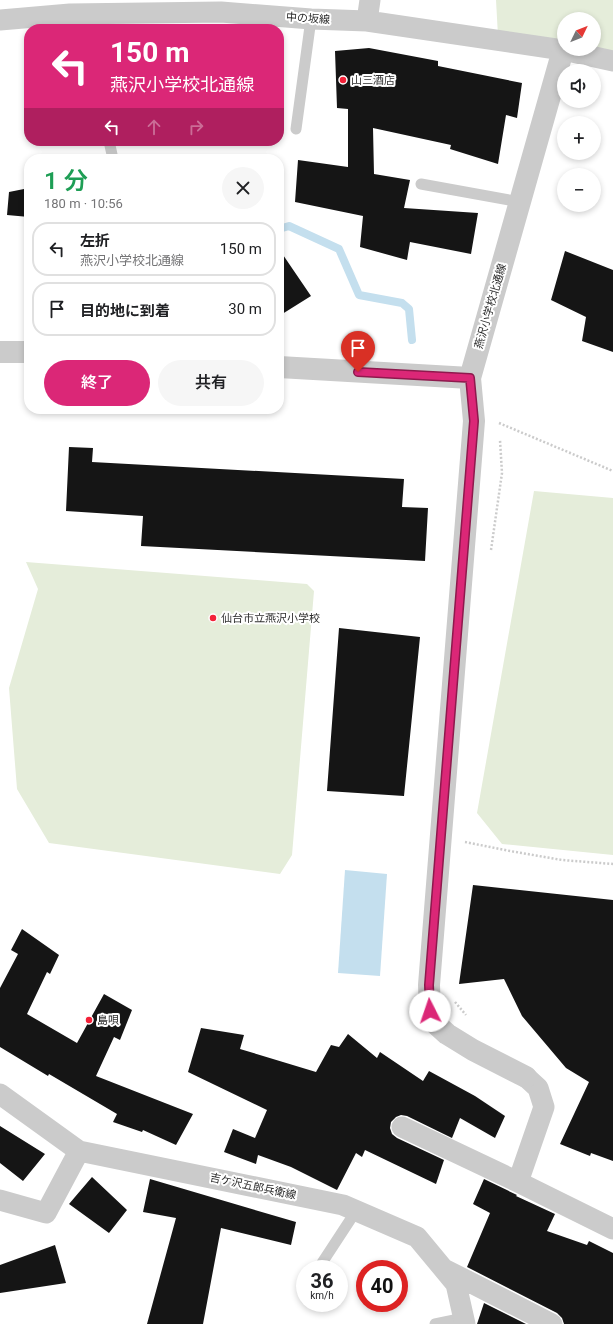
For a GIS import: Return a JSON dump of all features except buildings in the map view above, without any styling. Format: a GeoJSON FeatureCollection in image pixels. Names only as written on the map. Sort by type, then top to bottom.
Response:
{"type":"FeatureCollection","features":[{"type":"Feature","properties":{"kind":"street"},"geometry":{"type":"LineString","coordinates":[[368,21],[370,0]]}},
{"type":"Feature","properties":{"kind":"street","name":"中の坂線"},"geometry":{"type":"LineString","coordinates":[[0,20],[73,22],[221,12],[311,19],[368,21],[557,49]]}},
{"type":"Feature","properties":{"kind":"street","name":"燕沢小学校北通線"},"geometry":{"type":"LineString","coordinates":[[470,378],[561,56]]}},
{"type":"Feature","properties":{"kind":"street","name":"中の坂線"},"geometry":{"type":"LineString","coordinates":[[590,56],[613,61]]}},
{"type":"Feature","properties":{"kind":"street"},"geometry":{"type":"LineString","coordinates":[[0,352],[24,352]]}},
{"type":"Feature","properties":{"kind":"street"},"geometry":{"type":"LineString","coordinates":[[284,367],[470,378],[474,421],[429,985],[430,1011],[436,1024],[447,1034],[473,1050],[526,1077],[538,1088],[544,1107],[518,1182]]}},
{"type":"Feature","properties":{"kind":"street","name":"吉ケ沢五郎兵衛線"},"geometry":{"type":"LineString","coordinates":[[0,1094],[79,1151],[343,1205],[417,1237],[456,1284],[464,1321]]}},
{"type":"Feature","properties":{"kind":"street"},"geometry":{"type":"LineString","coordinates":[[402,1127],[613,1229]]}},
{"type":"Feature","properties":{"kind":"street"},"geometry":{"type":"LineString","coordinates":[[0,1200],[46,1212],[79,1151]]}},
{"type":"Feature","properties":{"kind":"street"},"geometry":{"type":"LineString","coordinates":[[443,1269],[552,1324]]}},
{"type":"Feature","properties":{"kind":"lane"},"geometry":{"type":"LineString","coordinates":[[296,129],[311,19]]}},
{"type":"Feature","properties":{"kind":"lane"},"geometry":{"type":"LineString","coordinates":[[420,184],[520,202]]}},
{"type":"Feature","properties":{"kind":"lane"},"geometry":{"type":"LineString","coordinates":[[324,1260],[356,1211]]}},
{"type":"Feature","properties":{"kind":"lane"},"geometry":{"type":"LineString","coordinates":[[435,1324],[464,1321]]}},
{"type":"Feature","properties":{"kind":"path"},"geometry":{"type":"LineString","coordinates":[[497,416],[499,431]]}},
{"type":"Feature","properties":{"kind":"path"},"geometry":{"type":"LineString","coordinates":[[499,424],[613,471]]}},
{"type":"Feature","properties":{"kind":"path"},"geometry":{"type":"LineString","coordinates":[[491,552],[502,474],[500,438]]}},
{"type":"Feature","properties":{"kind":"path"},"geometry":{"type":"LineString","coordinates":[[464,849],[465,842],[562,860],[613,864]]}},
{"type":"Feature","properties":{"kind":"path"},"geometry":{"type":"LineString","coordinates":[[455,1001],[469,1018]]}},
{"type":"Feature","properties":{"kind":"green space"},"geometry":{"type":"Polygon","coordinates":[[[496,0],[613,0],[613,54],[601,51],[601,12],[557,12],[557,45],[498,36],[496,0]]]}},
{"type":"Feature","properties":{"kind":"green space"},"geometry":{"type":"Polygon","coordinates":[[[534,491],[613,498],[613,855],[502,844],[477,813],[534,491]]]}},
{"type":"Feature","properties":{"kind":"green space"},"geometry":{"type":"Polygon","coordinates":[[[26,562],[307,584],[314,591],[292,855],[280,874],[49,843],[17,789],[9,688],[38,589],[26,562]]]}},
{"type":"Feature","properties":{"kind":"water"},"geometry":{"type":"Polygon","coordinates":[[[345,870],[387,874],[380,976],[338,973],[345,870]]]}},
{"type":"Feature","properties":{"kind":"waterway"},"geometry":{"type":"LineString","coordinates":[[284,228],[289,226],[339,249],[359,295],[402,303],[409,309],[412,340]]}},
{"type":"Feature","properties":{"kind":"place","name":"山三酒店"},"geometry":{"type":"Point","coordinates":[343,80]}},
{"type":"Feature","properties":{"kind":"place","name":"仙台市立燕沢小学校"},"geometry":{"type":"Point","coordinates":[213,618]}},
{"type":"Feature","properties":{"kind":"place","name":"島唄"},"geometry":{"type":"Point","coordinates":[89,1020]}},
{"type":"Feature","properties":{"kind":"route"},"geometry":{"type":"LineString","coordinates":[[358,372],[470,378],[474,421],[429,985],[430,1011]]}}]}
